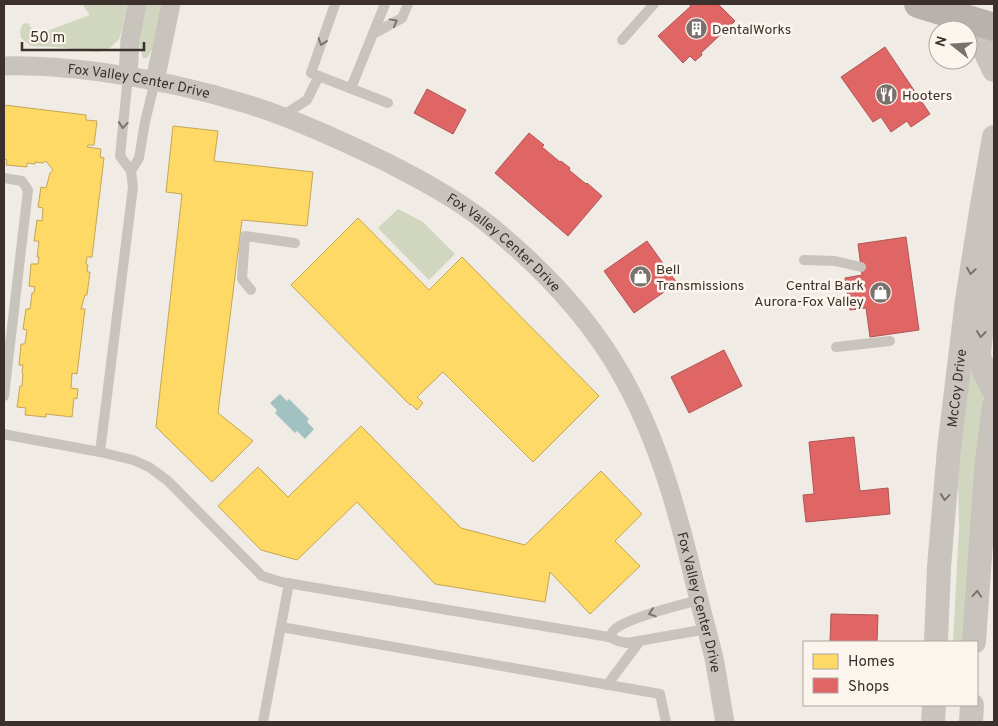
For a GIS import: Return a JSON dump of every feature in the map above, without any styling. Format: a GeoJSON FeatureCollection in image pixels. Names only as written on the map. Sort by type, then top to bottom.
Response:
{"type":"FeatureCollection","features":[{"type":"Feature","properties":{"kind":"main road"},"geometry":{"type":"LineString","coordinates":[[918,4],[994,27]]}},
{"type":"Feature","properties":{"kind":"street"},"geometry":{"type":"LineString","coordinates":[[128,76],[130,40],[136,4]]}},
{"type":"Feature","properties":{"kind":"street"},"geometry":{"type":"LineString","coordinates":[[155,81],[172,4]]}},
{"type":"Feature","properties":{"kind":"street"},"geometry":{"type":"LineString","coordinates":[[962,18],[972,38],[985,51],[994,70]]}},
{"type":"Feature","properties":{"kind":"street","name":"Fox Valley Center Drive"},"geometry":{"type":"LineString","coordinates":[[4,66],[64,68],[128,76],[187,88],[282,116],[368,154],[427,183],[486,222],[536,266],[582,315],[620,373],[648,431],[663,468],[681,527],[714,660],[725,722]]}},
{"type":"Feature","properties":{"kind":"street","name":"McCoy Drive"},"geometry":{"type":"LineString","coordinates":[[936,641],[939,567],[949,449],[967,300],[994,137]]}},
{"type":"Feature","properties":{"kind":"street"},"geometry":{"type":"LineString","coordinates":[[994,181],[990,269],[979,355],[984,371],[994,390]]}},
{"type":"Feature","properties":{"kind":"street"},"geometry":{"type":"LineString","coordinates":[[974,641],[986,471],[994,405]]}},
{"type":"Feature","properties":{"kind":"street"},"geometry":{"type":"LineString","coordinates":[[933,722],[934,706]]}},
{"type":"Feature","properties":{"kind":"street"},"geometry":{"type":"LineString","coordinates":[[971,722],[972,706]]}},
{"type":"Feature","properties":{"kind":"lane"},"geometry":{"type":"LineString","coordinates":[[336,4],[311,73],[388,103]]}},
{"type":"Feature","properties":{"kind":"lane"},"geometry":{"type":"LineString","coordinates":[[351,88],[385,4]]}},
{"type":"Feature","properties":{"kind":"lane"},"geometry":{"type":"LineString","coordinates":[[373,34],[402,18],[408,4]]}},
{"type":"Feature","properties":{"kind":"lane"},"geometry":{"type":"LineString","coordinates":[[622,40],[654,4]]}},
{"type":"Feature","properties":{"kind":"lane"},"geometry":{"type":"LineString","coordinates":[[100,452],[133,187],[131,171],[120,156],[128,76]]}},
{"type":"Feature","properties":{"kind":"lane"},"geometry":{"type":"LineString","coordinates":[[282,116],[308,100],[319,76]]}},
{"type":"Feature","properties":{"kind":"lane"},"geometry":{"type":"LineString","coordinates":[[131,171],[139,158],[155,81]]}},
{"type":"Feature","properties":{"kind":"lane"},"geometry":{"type":"LineString","coordinates":[[4,178],[22,181],[28,190],[4,396]]}},
{"type":"Feature","properties":{"kind":"lane"},"geometry":{"type":"LineString","coordinates":[[251,290],[242,279],[245,236],[295,243]]}},
{"type":"Feature","properties":{"kind":"lane"},"geometry":{"type":"LineString","coordinates":[[804,260],[836,261],[861,267]]}},
{"type":"Feature","properties":{"kind":"lane"},"geometry":{"type":"LineString","coordinates":[[836,347],[890,341]]}},
{"type":"Feature","properties":{"kind":"lane"},"geometry":{"type":"LineString","coordinates":[[4,434],[100,452],[133,460],[149,467],[168,480],[262,576],[289,583],[609,637],[627,643],[707,629]]}},
{"type":"Feature","properties":{"kind":"lane"},"geometry":{"type":"LineString","coordinates":[[263,722],[289,583]]}},
{"type":"Feature","properties":{"kind":"lane"},"geometry":{"type":"LineString","coordinates":[[609,637],[614,630],[623,624],[699,600]]}},
{"type":"Feature","properties":{"kind":"lane"},"geometry":{"type":"LineString","coordinates":[[281,627],[660,694],[666,722]]}},
{"type":"Feature","properties":{"kind":"lane"},"geometry":{"type":"LineString","coordinates":[[607,685],[640,641]]}},
{"type":"Feature","properties":{"kind":"green space"},"geometry":{"type":"Polygon","coordinates":[[[82,4],[127,4],[119,39],[110,48],[98,52],[31,46],[21,38],[20,30],[23,24],[28,23],[36,35],[90,15],[82,4]]]}},
{"type":"Feature","properties":{"kind":"green space"},"geometry":{"type":"Polygon","coordinates":[[[145,4],[162,4],[155,44],[147,58],[143,58],[139,44],[145,4]]]}},
{"type":"Feature","properties":{"kind":"green space"},"geometry":{"type":"Polygon","coordinates":[[[398,209],[423,222],[455,254],[429,280],[378,228],[398,209]]]}},
{"type":"Feature","properties":{"kind":"green space"},"geometry":{"type":"Polygon","coordinates":[[[970,339],[985,385],[977,455],[965,641],[953,641],[959,527],[958,482],[970,339]]]}},
{"type":"Feature","properties":{"kind":"water"},"geometry":{"type":"Polygon","coordinates":[[[280,394],[287,401],[289,399],[309,419],[307,422],[314,429],[305,439],[297,431],[295,433],[275,413],[277,410],[270,403],[280,394]]]}},
{"type":"Feature","properties":{"kind":"building: Homes"},"geometry":{"type":"Polygon","coordinates":[[[4,105],[86,115],[86,120],[97,121],[94,145],[88,145],[87,147],[101,149],[100,157],[104,158],[92,257],[87,257],[86,264],[88,265],[87,272],[90,272],[87,295],[85,295],[81,309],[85,309],[77,374],[72,373],[71,388],[78,389],[77,399],[74,398],[72,417],[46,414],[46,417],[25,415],[26,408],[17,407],[20,386],[22,386],[23,365],[19,365],[21,344],[25,344],[27,330],[23,329],[26,309],[30,309],[32,293],[34,293],[35,287],[29,286],[31,264],[38,264],[39,257],[37,257],[39,241],[34,241],[37,220],[42,221],[43,208],[38,207],[41,187],[46,188],[50,173],[53,170],[46,161],[43,163],[35,162],[35,164],[27,163],[27,167],[6,165],[7,160],[4,159],[4,105]]]}},
{"type":"Feature","properties":{"kind":"building: Homes"},"geometry":{"type":"Polygon","coordinates":[[[173,126],[218,131],[214,161],[313,172],[307,226],[242,220],[218,413],[253,441],[212,482],[156,427],[182,194],[166,192],[173,126]]]}},
{"type":"Feature","properties":{"kind":"building: Homes"},"geometry":{"type":"Polygon","coordinates":[[[358,218],[429,290],[462,257],[599,396],[533,462],[443,372],[417,397],[423,403],[417,410],[410,405],[291,285],[358,218]]]}},
{"type":"Feature","properties":{"kind":"building: Homes"},"geometry":{"type":"Polygon","coordinates":[[[361,426],[461,528],[525,545],[601,471],[642,514],[615,541],[640,566],[590,614],[550,572],[545,602],[435,584],[357,502],[297,560],[261,550],[218,506],[258,467],[288,497],[361,426]]]}},
{"type":"Feature","properties":{"kind":"building: Shops","name":"DentalWorks"},"geometry":{"type":"Polygon","coordinates":[[[689,4],[718,4],[735,21],[695,61],[690,56],[683,63],[658,36],[691,6],[689,4]]]}},
{"type":"Feature","properties":{"kind":"building: Shops","name":"Hooters"},"geometry":{"type":"Polygon","coordinates":[[[885,47],[930,114],[911,127],[907,121],[891,132],[881,117],[873,122],[841,77],[885,47]]]}},
{"type":"Feature","properties":{"kind":"building: Shops"},"geometry":{"type":"Polygon","coordinates":[[[427,89],[466,110],[453,134],[414,113],[427,89]]]}},
{"type":"Feature","properties":{"kind":"building: Shops"},"geometry":{"type":"Polygon","coordinates":[[[529,133],[544,145],[542,147],[602,196],[568,236],[495,173],[529,133]]]}},
{"type":"Feature","properties":{"kind":"building: Shops","name":"Central Bark Aurora-Fox Valley"},"geometry":{"type":"Polygon","coordinates":[[[906,237],[919,330],[870,337],[866,308],[850,310],[845,278],[862,275],[858,244],[906,237]]]}},
{"type":"Feature","properties":{"kind":"building: Shops","name":"Bell Transmissions"},"geometry":{"type":"Polygon","coordinates":[[[647,241],[677,283],[634,313],[604,271],[647,241]]]}},
{"type":"Feature","properties":{"kind":"building: Shops"},"geometry":{"type":"Polygon","coordinates":[[[724,350],[742,386],[689,413],[671,377],[724,350]]]}},
{"type":"Feature","properties":{"kind":"building: Shops"},"geometry":{"type":"Polygon","coordinates":[[[854,437],[860,491],[888,488],[890,514],[806,522],[803,495],[814,494],[809,442],[854,437]]]}},
{"type":"Feature","properties":{"kind":"building: Shops"},"geometry":{"type":"Polygon","coordinates":[[[831,614],[878,615],[877,641],[830,641],[831,614]]]}},
{"type":"Feature","properties":{"kind":"place","name":"DentalWorks"},"geometry":{"type":"Point","coordinates":[696,29]}},
{"type":"Feature","properties":{"kind":"place","name":"Hooters"},"geometry":{"type":"Point","coordinates":[886,95]}},
{"type":"Feature","properties":{"kind":"place","name":"Bell Transmissions"},"geometry":{"type":"Point","coordinates":[640,277]}},
{"type":"Feature","properties":{"kind":"place","name":"Central Bark Aurora-Fox Valley"},"geometry":{"type":"Point","coordinates":[880,293]}}]}
